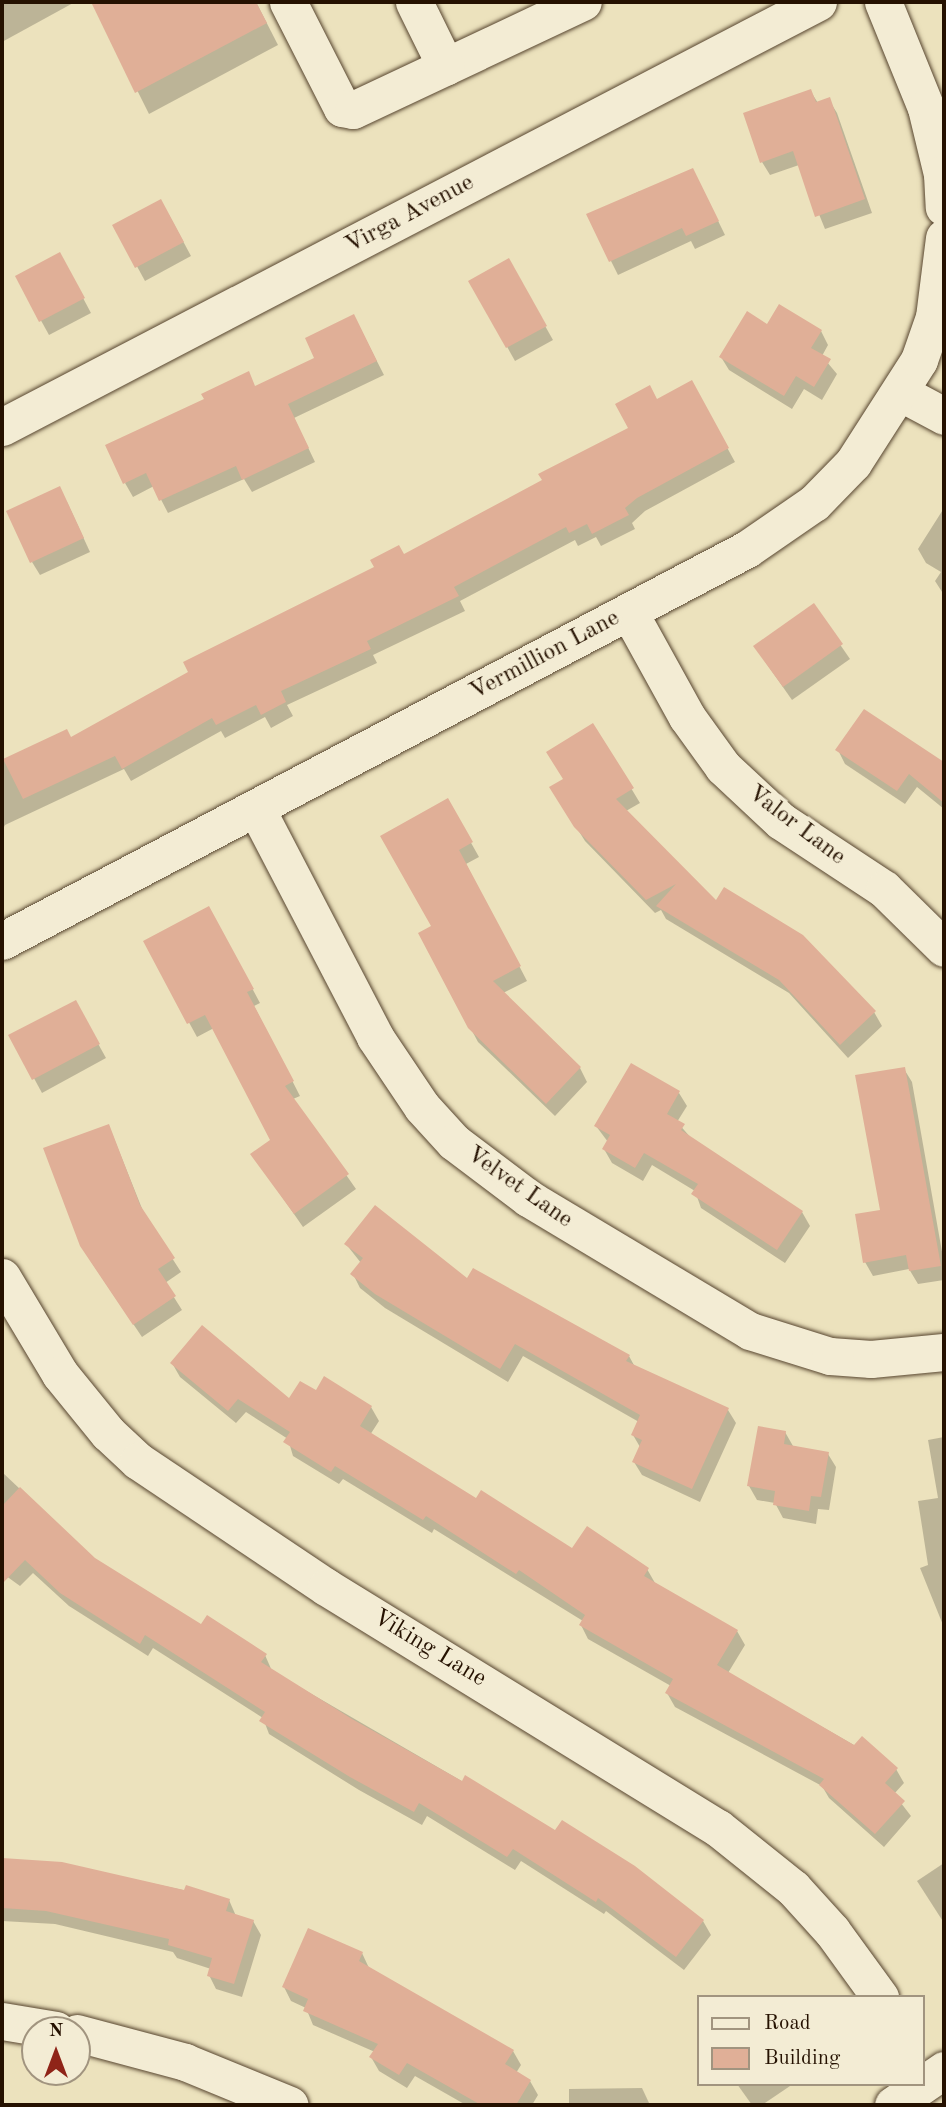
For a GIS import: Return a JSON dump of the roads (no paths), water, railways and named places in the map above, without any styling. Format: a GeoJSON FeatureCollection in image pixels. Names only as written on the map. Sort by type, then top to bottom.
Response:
{"type":"FeatureCollection","features":[{"type":"Feature","properties":{"kind":"street"},"geometry":{"type":"LineString","coordinates":[[288,2],[342,108],[353,110],[583,2]]}},
{"type":"Feature","properties":{"kind":"street"},"geometry":{"type":"LineString","coordinates":[[414,2],[446,67]]}},
{"type":"Feature","properties":{"kind":"street","name":"Virga Avenue"},"geometry":{"type":"LineString","coordinates":[[2,427],[818,2]]}},
{"type":"Feature","properties":{"kind":"street"},"geometry":{"type":"LineString","coordinates":[[883,2],[935,106],[944,207]]}},
{"type":"Feature","properties":{"kind":"street","name":"Vermillion Lane"},"geometry":{"type":"LineString","coordinates":[[2,941],[747,549],[814,503],[853,463],[901,393],[919,360],[933,317],[944,238]]}},
{"type":"Feature","properties":{"kind":"street"},"geometry":{"type":"LineString","coordinates":[[901,393],[944,416]]}},
{"type":"Feature","properties":{"kind":"street","name":"Valor Lane"},"geometry":{"type":"LineString","coordinates":[[629,612],[687,717],[723,767],[781,821],[884,889],[944,948]]}},
{"type":"Feature","properties":{"kind":"street","name":"Velvet Lane"},"geometry":{"type":"LineString","coordinates":[[256,808],[375,1037],[422,1107],[454,1142],[528,1198],[750,1331],[830,1356],[871,1359],[944,1352]]}},
{"type":"Feature","properties":{"kind":"street","name":"Viking Lane"},"geometry":{"type":"LineString","coordinates":[[2,1277],[60,1374],[108,1433],[138,1461],[326,1587],[718,1828],[793,1888],[832,1931],[879,1995]]}},
{"type":"Feature","properties":{"kind":"street"},"geometry":{"type":"LineString","coordinates":[[2,2021],[21,2024]]}},
{"type":"Feature","properties":{"kind":"street"},"geometry":{"type":"LineString","coordinates":[[91,2037],[186,2062],[290,2105]]}},
{"type":"Feature","properties":{"kind":"street"},"geometry":{"type":"LineString","coordinates":[[893,2105],[915,2086]]}}]}
